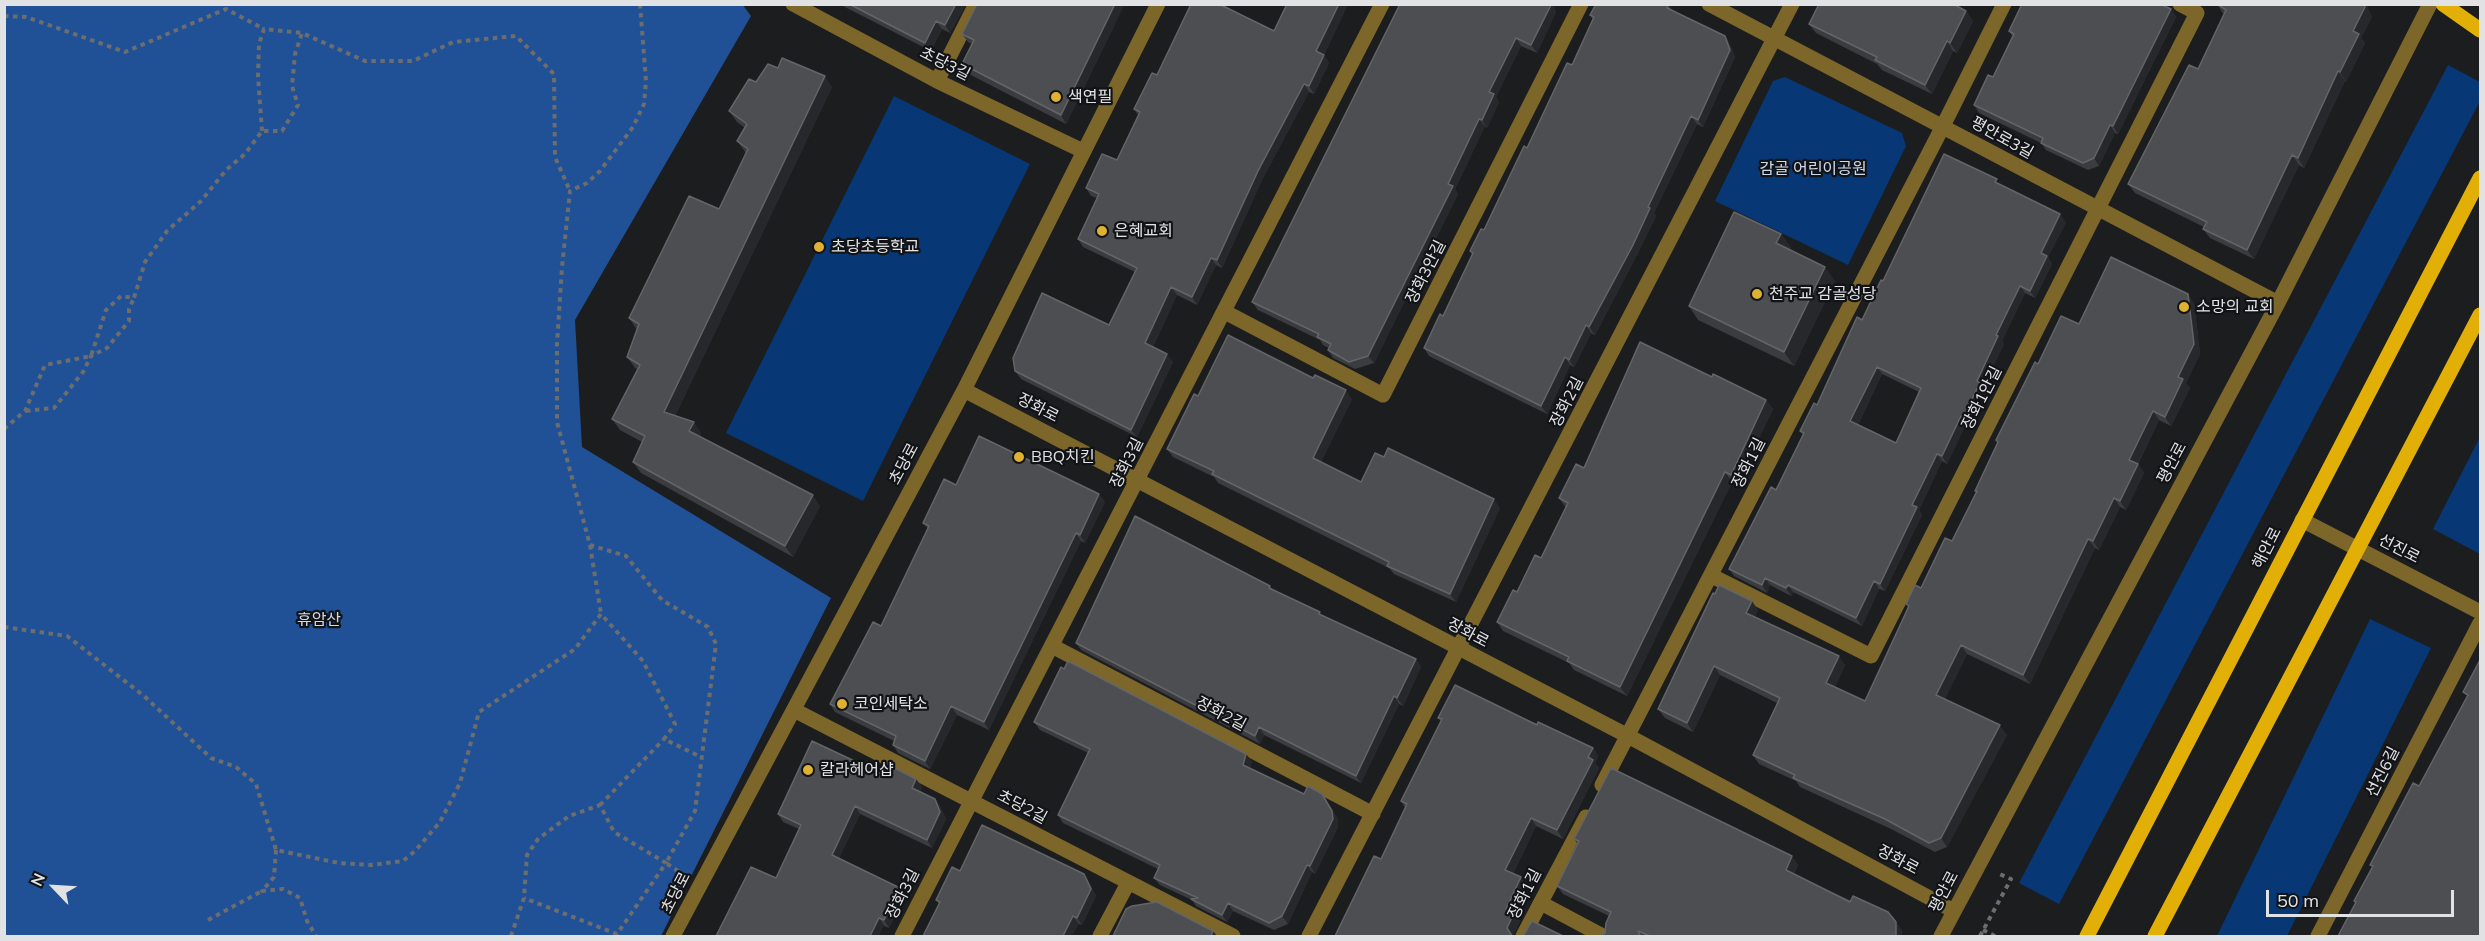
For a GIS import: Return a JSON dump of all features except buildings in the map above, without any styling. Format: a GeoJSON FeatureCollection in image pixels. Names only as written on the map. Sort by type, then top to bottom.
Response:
{"type":"FeatureCollection","features":[{"type":"Feature","properties":{"kind":"main road"},"geometry":{"type":"LineString","coordinates":[[2443,4],[2481,30]]}},
{"type":"Feature","properties":{"kind":"main road","name":"해안로"},"geometry":{"type":"LineString","coordinates":[[2087,936],[2481,178]]}},
{"type":"Feature","properties":{"kind":"main road"},"geometry":{"type":"LineString","coordinates":[[2155,936],[2481,315]]}},
{"type":"Feature","properties":{"kind":"street","name":"초당3길"},"geometry":{"type":"LineString","coordinates":[[793,4],[811,9],[937,81],[1083,151]]}},
{"type":"Feature","properties":{"kind":"street"},"geometry":{"type":"LineString","coordinates":[[937,81],[976,4]]}},
{"type":"Feature","properties":{"kind":"street","name":"초당로"},"geometry":{"type":"LineString","coordinates":[[674,936],[964,390],[1158,4]]}},
{"type":"Feature","properties":{"kind":"street","name":"장화3길"},"geometry":{"type":"LineString","coordinates":[[902,936],[1382,4]]}},
{"type":"Feature","properties":{"kind":"street","name":"장화3안길"},"geometry":{"type":"LineString","coordinates":[[1225,312],[1383,395],[1581,4]]}},
{"type":"Feature","properties":{"kind":"street","name":"평안로3길"},"geometry":{"type":"LineString","coordinates":[[1709,4],[1943,126],[2097,210],[2278,303]]}},
{"type":"Feature","properties":{"kind":"street","name":"장화2길"},"geometry":{"type":"LineString","coordinates":[[1309,936],[1792,4]]}},
{"type":"Feature","properties":{"kind":"street","name":"장화1길"},"geometry":{"type":"LineString","coordinates":[[1523,936],[1712,576],[2004,4]]}},
{"type":"Feature","properties":{"kind":"street","name":"장화1안길"},"geometry":{"type":"LineString","coordinates":[[1712,576],[1871,656],[2197,13],[2180,4]]}},
{"type":"Feature","properties":{"kind":"street","name":"평안로"},"geometry":{"type":"LineString","coordinates":[[1941,936],[2278,303],[2430,4]]}},
{"type":"Feature","properties":{"kind":"street","name":"장화로"},"geometry":{"type":"LineString","coordinates":[[964,390],[1628,736],[1954,911]]}},
{"type":"Feature","properties":{"kind":"street","name":"선진로"},"geometry":{"type":"LineString","coordinates":[[2302,519],[2481,612]]}},
{"type":"Feature","properties":{"kind":"street","name":"선진6길"},"geometry":{"type":"LineString","coordinates":[[2318,936],[2481,623]]}},
{"type":"Feature","properties":{"kind":"street","name":"장화2길"},"geometry":{"type":"LineString","coordinates":[[1052,646],[1373,814]]}},
{"type":"Feature","properties":{"kind":"street","name":"초당2길"},"geometry":{"type":"LineString","coordinates":[[794,711],[1233,936]]}},
{"type":"Feature","properties":{"kind":"street"},"geometry":{"type":"LineString","coordinates":[[1100,936],[1128,883]]}},
{"type":"Feature","properties":{"kind":"street"},"geometry":{"type":"LineString","coordinates":[[1540,903],[1603,936]]}},
{"type":"Feature","properties":{"kind":"path"},"geometry":{"type":"LineString","coordinates":[[570,190],[587,183],[600,171],[633,127],[644,104],[646,81],[640,4]]}},
{"type":"Feature","properties":{"kind":"path"},"geometry":{"type":"LineString","coordinates":[[4,16],[26,17],[125,52],[225,7],[264,28],[302,33],[365,61],[413,61],[453,42],[516,36],[554,74],[555,157],[570,190],[558,333],[557,422],[590,545],[601,614],[643,661],[675,724],[664,739],[600,805],[568,816],[538,839],[527,855],[524,898],[511,936]]}},
{"type":"Feature","properties":{"kind":"path"},"geometry":{"type":"LineString","coordinates":[[4,429],[25,411],[45,365],[91,356],[107,348],[129,321],[129,309],[145,262],[167,231],[201,201],[226,170],[245,154],[262,130],[258,76],[259,44],[264,28]]}},
{"type":"Feature","properties":{"kind":"path"},"geometry":{"type":"LineString","coordinates":[[262,130],[282,131],[298,105],[292,86],[295,54],[302,33]]}},
{"type":"Feature","properties":{"kind":"path"},"geometry":{"type":"LineString","coordinates":[[25,411],[54,408],[83,372],[91,356],[106,310],[121,296],[134,298]]}},
{"type":"Feature","properties":{"kind":"path"},"geometry":{"type":"LineString","coordinates":[[524,898],[617,934],[666,863],[695,811],[716,644],[708,627],[662,600],[626,556],[590,545]]}},
{"type":"Feature","properties":{"kind":"path"},"geometry":{"type":"LineString","coordinates":[[276,850],[339,863],[371,865],[403,861],[415,851],[440,822],[455,793],[460,783],[479,712],[575,649],[601,614]]}},
{"type":"Feature","properties":{"kind":"path"},"geometry":{"type":"LineString","coordinates":[[4,627],[67,636],[144,696],[211,758],[236,767],[256,783],[276,850],[274,877],[262,891]]}},
{"type":"Feature","properties":{"kind":"path"},"geometry":{"type":"LineString","coordinates":[[664,739],[701,757]]}},
{"type":"Feature","properties":{"kind":"path"},"geometry":{"type":"LineString","coordinates":[[600,805],[614,832],[700,885]]}},
{"type":"Feature","properties":{"kind":"path"},"geometry":{"type":"LineString","coordinates":[[1980,936],[2011,879]]}},
{"type":"Feature","properties":{"kind":"path"},"geometry":{"type":"LineString","coordinates":[[208,920],[262,891],[283,888],[300,898],[307,921],[316,936]]}},
{"type":"Feature","properties":{"kind":"path"},"geometry":{"type":"LineString","coordinates":[[1983,930],[1995,936]]}},
{"type":"Feature","properties":{"kind":"green space","name":"휴암산"},"geometry":{"type":"Polygon","coordinates":[[[5,4],[742,4],[751,16],[575,320],[582,447],[831,598],[661,936],[5,936],[5,4]]]}},
{"type":"Feature","properties":{"kind":"green space"},"geometry":{"type":"Polygon","coordinates":[[[2448,65],[2480,82],[2480,101],[2059,904],[2019,883],[2448,65]]]}},
{"type":"Feature","properties":{"kind":"green space","name":"감골 어린이공원"},"geometry":{"type":"Polygon","coordinates":[[[1785,77],[1902,133],[1906,146],[1848,265],[1715,201],[1773,81],[1785,77]]]}},
{"type":"Feature","properties":{"kind":"green space"},"geometry":{"type":"Polygon","coordinates":[[[894,96],[1030,164],[863,501],[726,433],[894,96]]]}},
{"type":"Feature","properties":{"kind":"green space"},"geometry":{"type":"Polygon","coordinates":[[[2480,437],[2480,554],[2433,529],[2480,437]]]}},
{"type":"Feature","properties":{"kind":"green space"},"geometry":{"type":"Polygon","coordinates":[[[2370,619],[2431,648],[2287,936],[2217,936],[2370,619]]]}},
{"type":"Feature","properties":{"kind":"place","name":"색연필"},"geometry":{"type":"Point","coordinates":[1056,97]}},
{"type":"Feature","properties":{"kind":"place","name":"은혜교회"},"geometry":{"type":"Point","coordinates":[1102,231]}},
{"type":"Feature","properties":{"kind":"place","name":"초당초등학교"},"geometry":{"type":"Point","coordinates":[819,247]}},
{"type":"Feature","properties":{"kind":"place","name":"천주교 감골성당"},"geometry":{"type":"Point","coordinates":[1757,294]}},
{"type":"Feature","properties":{"kind":"place","name":"소망의 교회"},"geometry":{"type":"Point","coordinates":[2184,307]}},
{"type":"Feature","properties":{"kind":"place","name":"BBQ치킨"},"geometry":{"type":"Point","coordinates":[1019,457]}},
{"type":"Feature","properties":{"kind":"place","name":"코인세탁소"},"geometry":{"type":"Point","coordinates":[842,704]}},
{"type":"Feature","properties":{"kind":"place","name":"칼라헤어샵"},"geometry":{"type":"Point","coordinates":[808,770]}}]}
